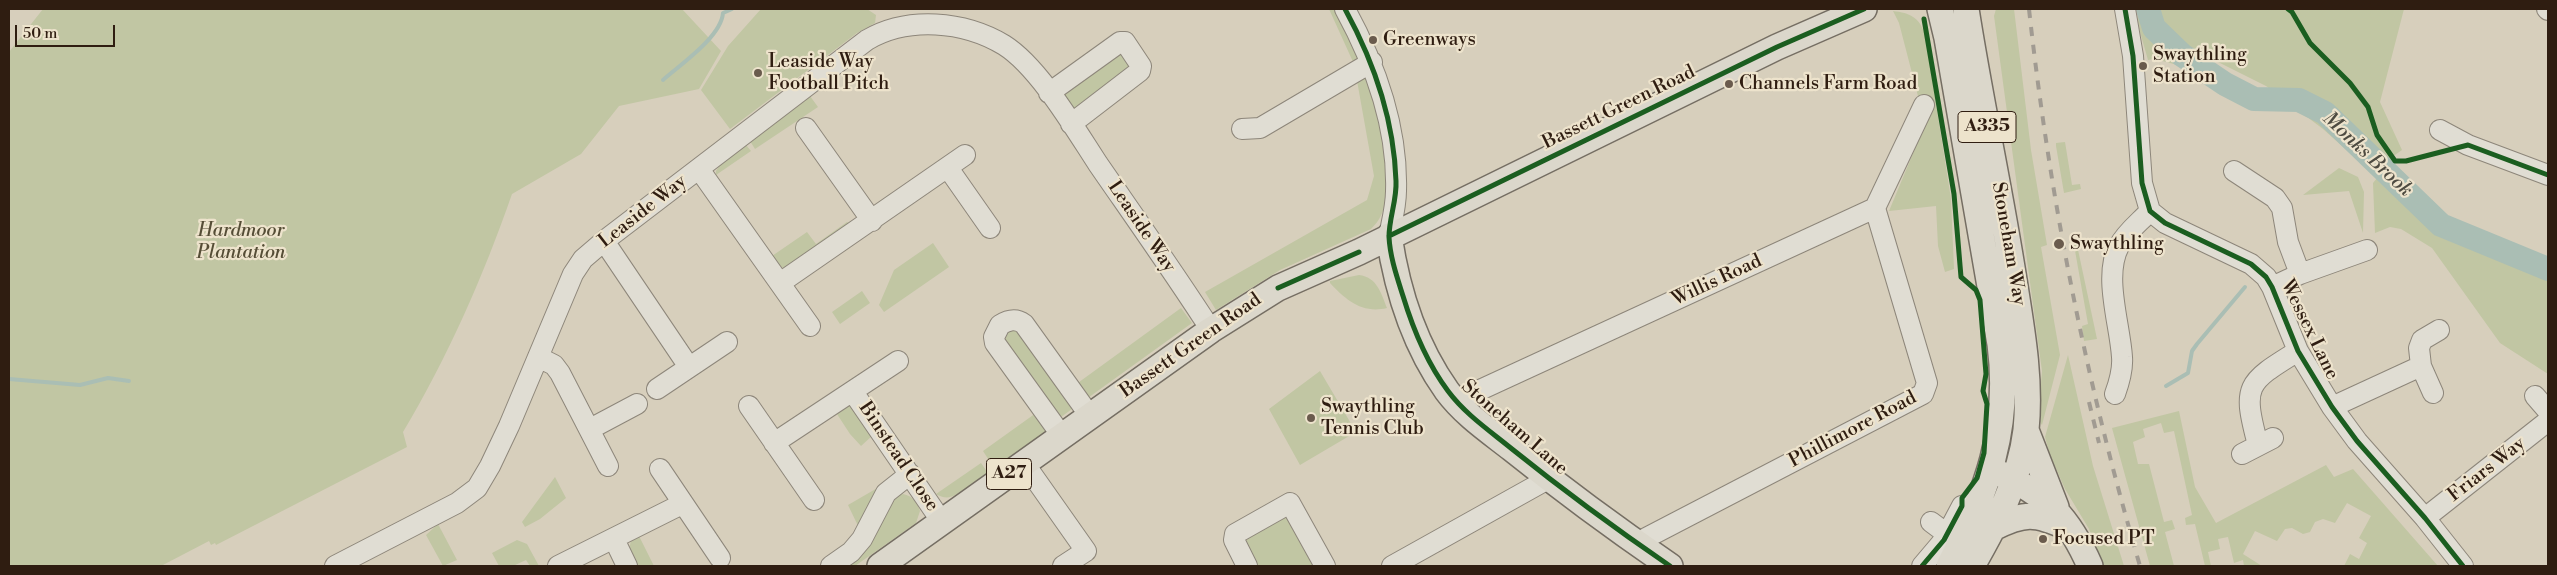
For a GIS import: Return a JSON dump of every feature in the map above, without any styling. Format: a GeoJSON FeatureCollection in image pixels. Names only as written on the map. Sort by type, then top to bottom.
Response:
{"type":"FeatureCollection","features":[{"type":"Feature","properties":{"kind":"main road","name":"Stoneham Way"},"geometry":{"type":"LineString","coordinates":[[1940,9],[1947,38],[2002,366],[2002,475]]}},
{"type":"Feature","properties":{"kind":"main road"},"geometry":{"type":"LineString","coordinates":[[1947,38],[1961,9]]}},
{"type":"Feature","properties":{"kind":"main road","name":"Stoneham Way"},"geometry":{"type":"LineString","coordinates":[[1966,9],[2009,245],[2027,364],[2026,430],[2002,475]]}},
{"type":"Feature","properties":{"kind":"main road"},"geometry":{"type":"LineString","coordinates":[[1984,9],[1984,32],[2010,205],[2009,245]]}},
{"type":"Feature","properties":{"kind":"main road","name":"Bassett Green Road"},"geometry":{"type":"LineString","coordinates":[[880,566],[1212,330],[1278,288],[1856,10]]}},
{"type":"Feature","properties":{"kind":"main road","name":"Stoneham Lane"},"geometry":{"type":"LineString","coordinates":[[1389,236],[1394,264],[1409,316],[1436,374],[1456,401],[1548,479],[1670,566]]}},
{"type":"Feature","properties":{"kind":"main road"},"geometry":{"type":"LineString","coordinates":[[2026,430],[2065,520],[2090,566]]}},
{"type":"Feature","properties":{"kind":"main road"},"geometry":{"type":"LineString","coordinates":[[2002,475],[2036,493],[2065,520]]}},
{"type":"Feature","properties":{"kind":"main road","name":"A335"},"geometry":{"type":"LineString","coordinates":[[1949,566],[1970,506],[2002,475]]}},
{"type":"Feature","properties":{"kind":"main road","name":"A335"},"geometry":{"type":"LineString","coordinates":[[1972,566],[1993,528],[2002,475]]}},
{"type":"Feature","properties":{"kind":"main road"},"geometry":{"type":"LineString","coordinates":[[1993,528],[2016,518],[2034,515],[2065,520]]}},
{"type":"Feature","properties":{"kind":"street","name":"Stoneham Lane"},"geometry":{"type":"LineString","coordinates":[[1345,9],[1372,62],[1388,116],[1396,180],[1389,236]]}},
{"type":"Feature","properties":{"kind":"street"},"geometry":{"type":"LineString","coordinates":[[2115,394],[2120,382],[2123,358],[2114,305],[2114,266],[2119,246],[2150,211],[2143,188],[2133,56],[2125,9]]}},
{"type":"Feature","properties":{"kind":"street","name":"Leaside Way"},"geometry":{"type":"LineString","coordinates":[[335,566],[457,503],[477,488],[490,466],[573,274],[583,259],[604,241],[873,37],[911,26],[953,17],[975,31],[1005,46],[1018,56],[1049,93],[1071,124],[1212,330]]}},
{"type":"Feature","properties":{"kind":"street"},"geometry":{"type":"LineString","coordinates":[[1049,93],[1120,42],[1125,42],[1141,66],[1140,71],[1071,124]]}},
{"type":"Feature","properties":{"kind":"street"},"geometry":{"type":"LineString","coordinates":[[1242,129],[1260,128],[1372,62]]}},
{"type":"Feature","properties":{"kind":"street"},"geometry":{"type":"LineString","coordinates":[[1874,208],[1924,105]]}},
{"type":"Feature","properties":{"kind":"street"},"geometry":{"type":"LineString","coordinates":[[806,128],[872,221]]}},
{"type":"Feature","properties":{"kind":"street"},"geometry":{"type":"LineString","coordinates":[[2452,131],[2548,175]]}},
{"type":"Feature","properties":{"kind":"street"},"geometry":{"type":"LineString","coordinates":[[780,283],[965,155]]}},
{"type":"Feature","properties":{"kind":"street"},"geometry":{"type":"LineString","coordinates":[[948,168],[990,228]]}},
{"type":"Feature","properties":{"kind":"street"},"geometry":{"type":"LineString","coordinates":[[699,169],[810,326]]}},
{"type":"Feature","properties":{"kind":"street"},"geometry":{"type":"LineString","coordinates":[[2234,171],[2269,186],[2282,208],[2288,242],[2300,274]]}},
{"type":"Feature","properties":{"kind":"street","name":"Willis Road"},"geometry":{"type":"LineString","coordinates":[[1456,401],[1874,208]]}},
{"type":"Feature","properties":{"kind":"street","name":"Phillimore Road"},"geometry":{"type":"LineString","coordinates":[[1638,544],[1646,538],[1923,394],[1927,383],[1874,208]]}},
{"type":"Feature","properties":{"kind":"street","name":"Wessex Lane"},"geometry":{"type":"LineString","coordinates":[[2150,211],[2166,223],[2251,264],[2272,287],[2298,352],[2332,407],[2389,479],[2425,518],[2463,566]]}},
{"type":"Feature","properties":{"kind":"street"},"geometry":{"type":"LineString","coordinates":[[604,241],[689,367]]}},
{"type":"Feature","properties":{"kind":"street"},"geometry":{"type":"LineString","coordinates":[[2272,287],[2300,274],[2346,266],[2367,250]]}},
{"type":"Feature","properties":{"kind":"street"},"geometry":{"type":"LineString","coordinates":[[1062,436],[995,343],[996,330],[1000,325],[1012,320],[1024,324],[1090,416]]}},
{"type":"Feature","properties":{"kind":"street"},"geometry":{"type":"LineString","coordinates":[[2433,393],[2421,366],[2419,348],[2422,340],[2439,330]]}},
{"type":"Feature","properties":{"kind":"street"},"geometry":{"type":"LineString","coordinates":[[657,389],[727,342]]}},
{"type":"Feature","properties":{"kind":"street"},"geometry":{"type":"LineString","coordinates":[[2257,446],[2248,410],[2248,397],[2253,385],[2270,369],[2298,352]]}},
{"type":"Feature","properties":{"kind":"street"},"geometry":{"type":"LineString","coordinates":[[538,357],[554,365],[560,373],[608,466]]}},
{"type":"Feature","properties":{"kind":"street","name":"Binstead Close"},"geometry":{"type":"LineString","coordinates":[[774,443],[898,361]]}},
{"type":"Feature","properties":{"kind":"street"},"geometry":{"type":"LineString","coordinates":[[2332,407],[2421,366]]}},
{"type":"Feature","properties":{"kind":"street","name":"Binstead Close"},"geometry":{"type":"LineString","coordinates":[[853,392],[942,522]]}},
{"type":"Feature","properties":{"kind":"street"},"geometry":{"type":"LineString","coordinates":[[2535,396],[2548,411]]}},
{"type":"Feature","properties":{"kind":"street"},"geometry":{"type":"LineString","coordinates":[[590,429],[637,404]]}},
{"type":"Feature","properties":{"kind":"street"},"geometry":{"type":"LineString","coordinates":[[749,406],[814,500]]}},
{"type":"Feature","properties":{"kind":"street","name":"Friars Way"},"geometry":{"type":"LineString","coordinates":[[2425,518],[2548,421]]}},
{"type":"Feature","properties":{"kind":"street"},"geometry":{"type":"LineString","coordinates":[[1024,463],[1086,551],[1063,566]]}},
{"type":"Feature","properties":{"kind":"street"},"geometry":{"type":"LineString","coordinates":[[660,469],[720,558]]}},
{"type":"Feature","properties":{"kind":"street"},"geometry":{"type":"LineString","coordinates":[[831,566],[851,552],[862,540],[886,493],[910,474]]}},
{"type":"Feature","properties":{"kind":"street"},"geometry":{"type":"LineString","coordinates":[[1392,566],[1548,479]]}},
{"type":"Feature","properties":{"kind":"street"},"geometry":{"type":"LineString","coordinates":[[1247,566],[1234,540],[1235,534],[1290,503],[1325,566]]}},
{"type":"Feature","properties":{"kind":"street"},"geometry":{"type":"LineString","coordinates":[[558,566],[614,540],[682,504]]}},
{"type":"Feature","properties":{"kind":"street"},"geometry":{"type":"LineString","coordinates":[[1922,566],[1970,506]]}},
{"type":"Feature","properties":{"kind":"street"},"geometry":{"type":"LineString","coordinates":[[1931,522],[1947,534]]}},
{"type":"Feature","properties":{"kind":"street"},"geometry":{"type":"LineString","coordinates":[[614,540],[627,566]]}},
{"type":"Feature","properties":{"kind":"green space","name":"Hardmoor Plantation"},"geometry":{"type":"Polygon","coordinates":[[[43,9],[682,9],[721,51],[699,89],[619,106],[581,154],[512,194],[477,286],[450,346],[403,432],[407,447],[216,545],[215,543],[211,545],[209,541],[161,566],[9,566],[9,52],[43,9]]]}},
{"type":"Feature","properties":{"kind":"green space"},"geometry":{"type":"Polygon","coordinates":[[[761,9],[867,9],[876,15],[875,23],[857,33],[730,129],[701,90],[728,46],[761,9]]]}},
{"type":"Feature","properties":{"kind":"green space"},"geometry":{"type":"Polygon","coordinates":[[[1329,9],[1340,9],[1364,58],[1354,64],[1329,9]]]}},
{"type":"Feature","properties":{"kind":"green space"},"geometry":{"type":"Polygon","coordinates":[[[1996,9],[2014,9],[2031,150],[2047,245],[2041,247],[2060,355],[2042,425],[2038,419],[2042,371],[1994,16],[1996,9]]]}},
{"type":"Feature","properties":{"kind":"green space"},"geometry":{"type":"Polygon","coordinates":[[[2137,9],[2404,9],[2380,102],[2402,150],[2371,172],[2323,129],[2266,86],[2216,61],[2185,67],[2155,59],[2148,60],[2138,25],[2137,9]]]}},
{"type":"Feature","properties":{"kind":"green space"},"geometry":{"type":"Polygon","coordinates":[[[1893,11],[1913,17],[1923,28],[1925,34],[1951,199],[1954,269],[1945,272],[1938,246],[1936,206],[1889,211],[1929,115],[1919,100],[1899,23],[1893,11]]]}},
{"type":"Feature","properties":{"kind":"green space"},"geometry":{"type":"Polygon","coordinates":[[[1117,50],[1134,64],[1076,111],[1061,91],[1117,50]]]}},
{"type":"Feature","properties":{"kind":"green space"},"geometry":{"type":"Polygon","coordinates":[[[1370,67],[1383,129],[1389,175],[1387,196],[1382,215],[1371,229],[1280,270],[1216,310],[1205,292],[1367,200],[1374,176],[1356,75],[1370,67]]]}},
{"type":"Feature","properties":{"kind":"green space"},"geometry":{"type":"Polygon","coordinates":[[[810,96],[818,107],[755,149],[750,141],[810,96]]]}},
{"type":"Feature","properties":{"kind":"green space"},"geometry":{"type":"Polygon","coordinates":[[[2065,142],[2072,185],[2080,184],[2081,189],[2064,193],[2056,143],[2065,142]]]}},
{"type":"Feature","properties":{"kind":"green space"},"geometry":{"type":"Polygon","coordinates":[[[746,145],[751,151],[716,175],[716,171],[721,163],[746,145]]]}},
{"type":"Feature","properties":{"kind":"green space"},"geometry":{"type":"Polygon","coordinates":[[[2339,168],[2358,177],[2364,192],[2363,233],[2349,191],[2303,195],[2339,168]]]}},
{"type":"Feature","properties":{"kind":"green space"},"geometry":{"type":"Polygon","coordinates":[[[2377,178],[2434,230],[2548,280],[2548,374],[2500,343],[2432,248],[2401,229],[2390,227],[2375,233],[2373,183],[2377,178]]]}},
{"type":"Feature","properties":{"kind":"green space"},"geometry":{"type":"Polygon","coordinates":[[[847,222],[850,224],[785,269],[778,265],[772,256],[807,232],[816,244],[847,222]]]}},
{"type":"Feature","properties":{"kind":"green space"},"geometry":{"type":"Polygon","coordinates":[[[933,243],[949,267],[884,312],[879,305],[894,270],[933,243]]]}},
{"type":"Feature","properties":{"kind":"green space"},"geometry":{"type":"Polygon","coordinates":[[[2074,245],[2077,245],[2097,339],[2084,341],[2082,326],[2088,324],[2074,245]]]}},
{"type":"Feature","properties":{"kind":"green space"},"geometry":{"type":"Polygon","coordinates":[[[1359,275],[1365,276],[1374,282],[1387,308],[1370,309],[1355,304],[1330,283],[1330,281],[1359,275]]]}},
{"type":"Feature","properties":{"kind":"green space"},"geometry":{"type":"Polygon","coordinates":[[[862,291],[870,303],[840,324],[832,312],[862,291]]]}},
{"type":"Feature","properties":{"kind":"green space"},"geometry":{"type":"Polygon","coordinates":[[[1181,308],[1192,323],[1085,400],[1075,385],[1181,308]]]}},
{"type":"Feature","properties":{"kind":"green space"},"geometry":{"type":"Polygon","coordinates":[[[1017,326],[1076,406],[1057,420],[1002,342],[1003,333],[1017,326]]]}},
{"type":"Feature","properties":{"kind":"green space"},"geometry":{"type":"Polygon","coordinates":[[[2068,355],[2093,466],[2124,566],[2103,566],[2089,529],[2065,489],[2050,455],[2045,437],[2068,355]]]}},
{"type":"Feature","properties":{"kind":"green space","name":"Swaythling Tennis Club"},"geometry":{"type":"Polygon","coordinates":[[[1320,371],[1356,432],[1300,465],[1269,409],[1320,371]]]}},
{"type":"Feature","properties":{"kind":"green space"},"geometry":{"type":"Polygon","coordinates":[[[849,406],[854,409],[872,436],[861,446],[850,434],[835,411],[849,406]]]}},
{"type":"Feature","properties":{"kind":"green space"},"geometry":{"type":"Polygon","coordinates":[[[2179,411],[2195,487],[2216,523],[2326,465],[2334,477],[2353,469],[2438,566],[2344,566],[2350,554],[2359,559],[2367,543],[2359,538],[2371,516],[2347,503],[2335,523],[2323,519],[2315,522],[2310,532],[2303,534],[2292,528],[2285,529],[2277,541],[2255,531],[2243,554],[2262,566],[2244,566],[2243,560],[2234,563],[2228,537],[2218,539],[2220,549],[2208,552],[2211,566],[2205,566],[2195,524],[2186,525],[2185,518],[2192,515],[2174,431],[2164,433],[2161,423],[2143,429],[2145,437],[2133,442],[2138,464],[2149,464],[2164,522],[2172,520],[2175,529],[2165,532],[2174,566],[2150,566],[2112,428],[2179,411]]]}},
{"type":"Feature","properties":{"kind":"green space"},"geometry":{"type":"Polygon","coordinates":[[[1036,413],[1049,429],[994,468],[983,451],[1036,413]]]}},
{"type":"Feature","properties":{"kind":"green space"},"geometry":{"type":"Polygon","coordinates":[[[981,463],[988,473],[954,496],[946,497],[936,494],[981,463]]]}},
{"type":"Feature","properties":{"kind":"green space"},"geometry":{"type":"Polygon","coordinates":[[[892,475],[894,479],[860,530],[848,505],[886,483],[892,475]]]}},
{"type":"Feature","properties":{"kind":"green space"},"geometry":{"type":"Polygon","coordinates":[[[555,477],[566,498],[540,519],[525,527],[522,522],[555,477]]]}},
{"type":"Feature","properties":{"kind":"green space"},"geometry":{"type":"Polygon","coordinates":[[[903,494],[912,498],[919,508],[920,511],[916,523],[855,566],[845,566],[890,498],[903,494]]]}},
{"type":"Feature","properties":{"kind":"green space"},"geometry":{"type":"Polygon","coordinates":[[[1289,512],[1318,566],[1254,566],[1240,540],[1289,512]]]}},
{"type":"Feature","properties":{"kind":"green space"},"geometry":{"type":"Polygon","coordinates":[[[438,524],[457,560],[443,566],[426,535],[438,524]]]}},
{"type":"Feature","properties":{"kind":"green space"},"geometry":{"type":"Polygon","coordinates":[[[639,536],[654,566],[638,566],[629,550],[631,540],[639,536]]]}},
{"type":"Feature","properties":{"kind":"green space"},"geometry":{"type":"Polygon","coordinates":[[[517,540],[527,544],[539,566],[530,566],[526,560],[513,566],[499,566],[492,553],[517,540]]]}},
{"type":"Feature","properties":{"kind":"waterway"},"geometry":{"type":"LineString","coordinates":[[663,80],[708,41],[721,22],[723,13],[732,9]]}},
{"type":"Feature","properties":{"kind":"waterway","name":"Monks Brook"},"geometry":{"type":"LineString","coordinates":[[2148,9],[2154,28],[2182,55],[2225,84],[2254,99],[2299,100],[2325,113],[2441,225],[2548,269]]}},
{"type":"Feature","properties":{"kind":"waterway"},"geometry":{"type":"LineString","coordinates":[[2360,159],[2366,153]]}},
{"type":"Feature","properties":{"kind":"waterway"},"geometry":{"type":"LineString","coordinates":[[2166,386],[2188,373],[2192,351],[2245,287]]}},
{"type":"Feature","properties":{"kind":"waterway"},"geometry":{"type":"LineString","coordinates":[[9,379],[80,385],[108,378],[129,381]]}},
{"type":"Feature","properties":{"kind":"railway"},"geometry":{"type":"LineString","coordinates":[[2029,9],[2048,151],[2072,290],[2103,428],[2140,566]]}},
{"type":"Feature","properties":{"kind":"railway"},"geometry":{"type":"LineString","coordinates":[[2089,402],[2099,443]]}},
{"type":"Feature","properties":{"kind":"cycle path"},"geometry":{"type":"LineString","coordinates":[[1345,9],[1365,50],[1387,113],[1396,181],[1389,230],[1396,274],[1411,321],[1421,345],[1440,380],[1462,407],[1478,422],[1570,494],[1670,566]]}},
{"type":"Feature","properties":{"kind":"cycle path"},"geometry":{"type":"LineString","coordinates":[[1389,236],[1777,47],[1864,9]]}},
{"type":"Feature","properties":{"kind":"cycle path"},"geometry":{"type":"LineString","coordinates":[[2125,9],[2133,56],[2142,183],[2150,211],[2165,223],[2251,264],[2266,277],[2272,287],[2298,351],[2332,407],[2357,441],[2425,518],[2463,566]]}},
{"type":"Feature","properties":{"kind":"cycle path"},"geometry":{"type":"LineString","coordinates":[[2288,9],[2292,12],[2310,43],[2350,83],[2368,107],[2377,135],[2395,161],[2406,161],[2468,145],[2548,175]]}},
{"type":"Feature","properties":{"kind":"cycle path"},"geometry":{"type":"LineString","coordinates":[[1922,566],[1944,540],[1962,506],[1962,498],[1977,478],[1984,453],[1987,404],[1983,391],[1986,374],[1980,300],[1976,290],[1961,277],[1954,194],[1924,19]]}},
{"type":"Feature","properties":{"kind":"cycle path"},"geometry":{"type":"LineString","coordinates":[[1278,288],[1359,252]]}},
{"type":"Feature","properties":{"kind":"place","name":"Greenways"},"geometry":{"type":"Point","coordinates":[1373,40]}},
{"type":"Feature","properties":{"kind":"place","name":"Swaythling Station"},"geometry":{"type":"Point","coordinates":[2143,66]}},
{"type":"Feature","properties":{"kind":"place","name":"Leaside Way Football Pitch"},"geometry":{"type":"Point","coordinates":[758,73]}},
{"type":"Feature","properties":{"kind":"place","name":"Channels Farm Road"},"geometry":{"type":"Point","coordinates":[1729,84]}},
{"type":"Feature","properties":{"kind":"place","name":"Swaythling"},"geometry":{"type":"Point","coordinates":[2059,244]}},
{"type":"Feature","properties":{"kind":"place","name":"Swaythling Tennis Club"},"geometry":{"type":"Point","coordinates":[1311,418]}},
{"type":"Feature","properties":{"kind":"place","name":"Focused PT"},"geometry":{"type":"Point","coordinates":[2043,539]}}]}
